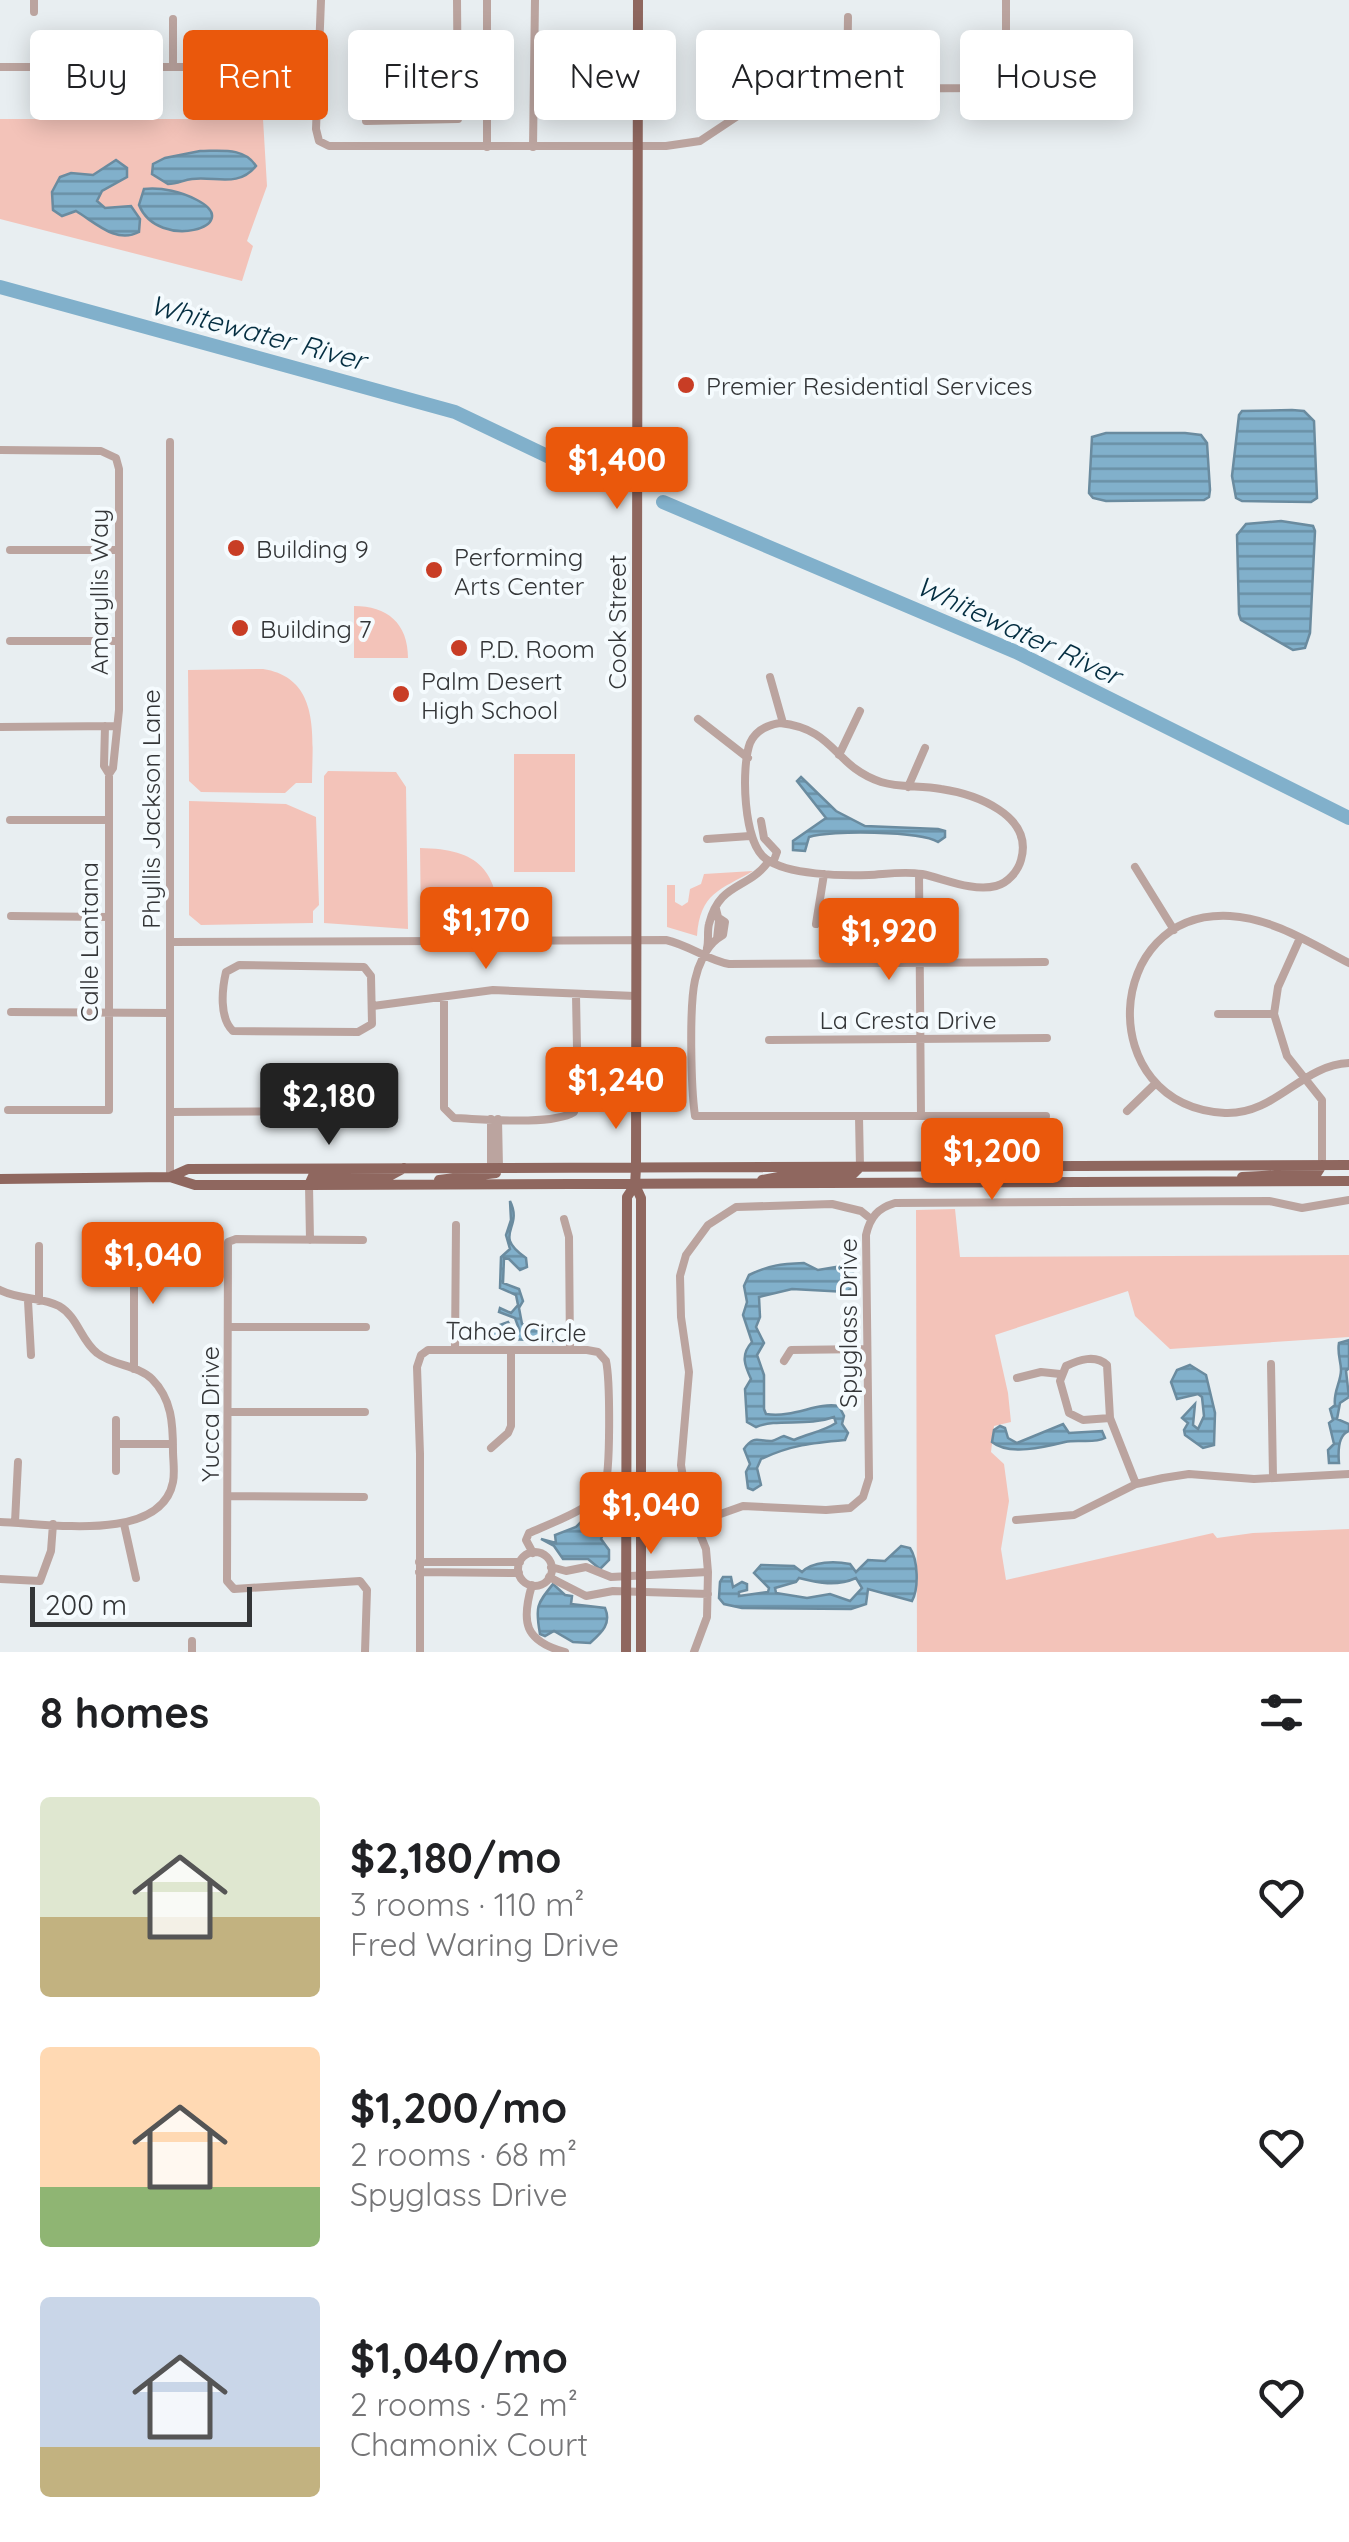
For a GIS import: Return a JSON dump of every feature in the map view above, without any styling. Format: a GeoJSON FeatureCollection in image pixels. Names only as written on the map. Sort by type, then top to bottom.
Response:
{"type":"FeatureCollection","features":[{"type":"Feature","properties":{"kind":"main road","name":"Cook Street"},"geometry":{"type":"LineString","coordinates":[[626,1652],[627,1197],[635,1185],[636,1168],[638,0]]}},
{"type":"Feature","properties":{"kind":"main road"},"geometry":{"type":"LineString","coordinates":[[1216,1182],[1259,1174],[1317,1173],[1322,1166]]}},
{"type":"Feature","properties":{"kind":"main road"},"geometry":{"type":"LineString","coordinates":[[170,1177],[188,1169],[1349,1166]]}},
{"type":"Feature","properties":{"kind":"main road"},"geometry":{"type":"LineString","coordinates":[[741,1184],[789,1175],[854,1174],[860,1167]]}},
{"type":"Feature","properties":{"kind":"main road"},"geometry":{"type":"LineString","coordinates":[[309,1186],[313,1176],[391,1175],[404,1168]]}},
{"type":"Feature","properties":{"kind":"main road"},"geometry":{"type":"LineString","coordinates":[[424,1184],[450,1177],[492,1175],[495,1168]]}},
{"type":"Feature","properties":{"kind":"main road"},"geometry":{"type":"LineString","coordinates":[[0,1179],[170,1177],[195,1185],[309,1186],[1349,1181]]}},
{"type":"Feature","properties":{"kind":"main road","name":"Cook Street"},"geometry":{"type":"LineString","coordinates":[[635,1185],[642,1198],[641,1652]]}},
{"type":"Feature","properties":{"kind":"street"},"geometry":{"type":"LineString","coordinates":[[34,0],[34,12]]}},
{"type":"Feature","properties":{"kind":"street"},"geometry":{"type":"LineString","coordinates":[[321,0],[321,30]]}},
{"type":"Feature","properties":{"kind":"street"},"geometry":{"type":"LineString","coordinates":[[458,0],[458,30]]}},
{"type":"Feature","properties":{"kind":"street"},"geometry":{"type":"LineString","coordinates":[[487,0],[487,30]]}},
{"type":"Feature","properties":{"kind":"street"},"geometry":{"type":"LineString","coordinates":[[533,147],[535,0]]}},
{"type":"Feature","properties":{"kind":"street"},"geometry":{"type":"LineString","coordinates":[[940,88],[993,88],[1002,79],[1006,69],[1006,0]]}},
{"type":"Feature","properties":{"kind":"street"},"geometry":{"type":"LineString","coordinates":[[848,17],[848,30]]}},
{"type":"Feature","properties":{"kind":"street"},"geometry":{"type":"LineString","coordinates":[[173,18],[173,65]]}},
{"type":"Feature","properties":{"kind":"street"},"geometry":{"type":"LineString","coordinates":[[0,67],[183,65]]}},
{"type":"Feature","properties":{"kind":"street"},"geometry":{"type":"LineString","coordinates":[[317,120],[319,141],[329,146],[487,147],[666,146],[700,141],[732,120]]}},
{"type":"Feature","properties":{"kind":"street"},"geometry":{"type":"LineString","coordinates":[[366,120],[456,120]]}},
{"type":"Feature","properties":{"kind":"street"},"geometry":{"type":"LineString","coordinates":[[487,120],[487,147]]}},
{"type":"Feature","properties":{"kind":"street","name":"Phyllis Jackson Lane"},"geometry":{"type":"LineString","coordinates":[[170,442],[170,1177]]}},
{"type":"Feature","properties":{"kind":"street","name":"Amaryllis Way"},"geometry":{"type":"LineString","coordinates":[[0,450],[101,451],[116,458],[116,726]]}},
{"type":"Feature","properties":{"kind":"street"},"geometry":{"type":"LineString","coordinates":[[10,550],[118,550]]}},
{"type":"Feature","properties":{"kind":"street"},"geometry":{"type":"LineString","coordinates":[[10,641],[118,641]]}},
{"type":"Feature","properties":{"kind":"street"},"geometry":{"type":"LineString","coordinates":[[770,677],[783,723]]}},
{"type":"Feature","properties":{"kind":"street"},"geometry":{"type":"LineString","coordinates":[[839,755],[860,711]]}},
{"type":"Feature","properties":{"kind":"street"},"geometry":{"type":"LineString","coordinates":[[698,719],[748,758]]}},
{"type":"Feature","properties":{"kind":"street"},"geometry":{"type":"LineString","coordinates":[[783,723],[815,731],[865,775],[884,783],[946,789],[999,809],[1021,837],[1021,862],[1014,874],[998,886],[970,886],[920,874],[824,874],[771,862],[750,836],[748,758],[757,732],[768,725],[783,723]]}},
{"type":"Feature","properties":{"kind":"street","name":"Calle Lantana"},"geometry":{"type":"LineString","coordinates":[[8,1110],[109,1110],[108,774],[104,766],[104,726]]}},
{"type":"Feature","properties":{"kind":"street"},"geometry":{"type":"LineString","coordinates":[[0,727],[116,726]]}},
{"type":"Feature","properties":{"kind":"street","name":"Calle Lantana"},"geometry":{"type":"LineString","coordinates":[[108,774],[113,768],[116,726]]}},
{"type":"Feature","properties":{"kind":"street"},"geometry":{"type":"LineString","coordinates":[[908,787],[925,748]]}},
{"type":"Feature","properties":{"kind":"street"},"geometry":{"type":"LineString","coordinates":[[10,820],[108,820]]}},
{"type":"Feature","properties":{"kind":"street"},"geometry":{"type":"LineString","coordinates":[[706,953],[718,939],[717,913],[722,894],[754,878],[776,852],[765,840],[761,821]]}},
{"type":"Feature","properties":{"kind":"street"},"geometry":{"type":"LineString","coordinates":[[706,839],[750,836]]}},
{"type":"Feature","properties":{"kind":"street"},"geometry":{"type":"LineString","coordinates":[[1135,867],[1174,930]]}},
{"type":"Feature","properties":{"kind":"street"},"geometry":{"type":"LineString","coordinates":[[816,924],[824,874]]}},
{"type":"Feature","properties":{"kind":"street"},"geometry":{"type":"LineString","coordinates":[[920,874],[921,1116]]}},
{"type":"Feature","properties":{"kind":"street"},"geometry":{"type":"LineString","coordinates":[[717,913],[709,923],[706,953],[693,992],[695,1116],[1046,1116]]}},
{"type":"Feature","properties":{"kind":"street"},"geometry":{"type":"LineString","coordinates":[[1349,963],[1264,922],[1227,915],[1199,919],[1174,930],[1145,960],[1129,994],[1130,1038],[1141,1064],[1156,1083],[1185,1104],[1235,1113],[1277,1100],[1324,1067],[1349,1063]]}},
{"type":"Feature","properties":{"kind":"street"},"geometry":{"type":"LineString","coordinates":[[11,916],[109,917]]}},
{"type":"Feature","properties":{"kind":"street"},"geometry":{"type":"LineString","coordinates":[[1300,938],[1278,987],[1274,1014],[1287,1056],[1322,1100],[1322,1166]]}},
{"type":"Feature","properties":{"kind":"street"},"geometry":{"type":"LineString","coordinates":[[170,942],[636,939],[666,940],[706,953],[715,962],[729,964],[1044,962]]}},
{"type":"Feature","properties":{"kind":"street"},"geometry":{"type":"LineString","coordinates":[[357,965],[372,976],[373,1006],[372,1024],[358,1032],[233,1031],[224,1020],[224,979],[226,972],[240,966],[357,965]]}},
{"type":"Feature","properties":{"kind":"street"},"geometry":{"type":"LineString","coordinates":[[373,1006],[493,990],[635,996]]}},
{"type":"Feature","properties":{"kind":"street"},"geometry":{"type":"LineString","coordinates":[[444,996],[444,1108],[454,1118],[495,1119],[559,1118],[574,1112],[578,1101],[576,995]]}},
{"type":"Feature","properties":{"kind":"street"},"geometry":{"type":"LineString","coordinates":[[11,1012],[170,1013]]}},
{"type":"Feature","properties":{"kind":"street"},"geometry":{"type":"LineString","coordinates":[[1218,1014],[1274,1014]]}},
{"type":"Feature","properties":{"kind":"street","name":"La Cresta Drive"},"geometry":{"type":"LineString","coordinates":[[769,1040],[1047,1038]]}},
{"type":"Feature","properties":{"kind":"street"},"geometry":{"type":"LineString","coordinates":[[1127,1111],[1156,1083]]}},
{"type":"Feature","properties":{"kind":"street"},"geometry":{"type":"LineString","coordinates":[[170,1112],[380,1110]]}},
{"type":"Feature","properties":{"kind":"street"},"geometry":{"type":"LineString","coordinates":[[859,1116],[860,1167]]}},
{"type":"Feature","properties":{"kind":"street"},"geometry":{"type":"LineString","coordinates":[[495,1119],[495,1168]]}},
{"type":"Feature","properties":{"kind":"street"},"geometry":{"type":"LineString","coordinates":[[309,1186],[310,1240],[363,1240]]}},
{"type":"Feature","properties":{"kind":"street","name":"Spyglass Drive"},"geometry":{"type":"LineString","coordinates":[[695,1523],[732,1508],[850,1508],[863,1496],[869,1478],[866,1235],[878,1210],[895,1204],[1269,1202],[1302,1208],[1349,1200]]}},
{"type":"Feature","properties":{"kind":"street"},"geometry":{"type":"LineString","coordinates":[[705,1652],[695,1650],[707,1617],[706,1549],[695,1523],[681,1466],[689,1372],[681,1318],[680,1276],[686,1255],[708,1225],[736,1207],[832,1204],[861,1211],[871,1219]]}},
{"type":"Feature","properties":{"kind":"street"},"geometry":{"type":"LineString","coordinates":[[564,1218],[569,1237],[570,1350]]}},
{"type":"Feature","properties":{"kind":"street"},"geometry":{"type":"LineString","coordinates":[[455,1349],[456,1225]]}},
{"type":"Feature","properties":{"kind":"street","name":"Yucca Drive"},"geometry":{"type":"LineString","coordinates":[[310,1240],[228,1242],[229,1586],[234,1589],[360,1581],[365,1585],[366,1652]]}},
{"type":"Feature","properties":{"kind":"street"},"geometry":{"type":"LineString","coordinates":[[39,1246],[39,1301]]}},
{"type":"Feature","properties":{"kind":"street"},"geometry":{"type":"LineString","coordinates":[[134,1246],[134,1369]]}},
{"type":"Feature","properties":{"kind":"street"},"geometry":{"type":"LineString","coordinates":[[0,1290],[66,1312],[92,1350],[107,1360],[147,1374],[162,1390],[172,1414],[173,1444],[173,1482],[165,1501],[146,1517],[124,1524],[0,1522]]}},
{"type":"Feature","properties":{"kind":"street"},"geometry":{"type":"LineString","coordinates":[[28,1301],[31,1354]]}},
{"type":"Feature","properties":{"kind":"street"},"geometry":{"type":"LineString","coordinates":[[229,1326],[366,1327]]}},
{"type":"Feature","properties":{"kind":"street"},"geometry":{"type":"LineString","coordinates":[[784,1360],[792,1350],[867,1348]]}},
{"type":"Feature","properties":{"kind":"street","name":"Tahoe Circle"},"geometry":{"type":"LineString","coordinates":[[420,1652],[418,1362],[428,1350],[598,1352],[608,1366],[608,1465],[604,1488],[592,1502],[526,1536],[533,1552]]}},
{"type":"Feature","properties":{"kind":"street"},"geometry":{"type":"LineString","coordinates":[[491,1448],[511,1426],[512,1350]]}},
{"type":"Feature","properties":{"kind":"street"},"geometry":{"type":"LineString","coordinates":[[1110,1418],[1073,1417],[1061,1389],[1060,1374],[1066,1366],[1088,1358],[1104,1362],[1109,1368],[1110,1418],[1136,1484]]}},
{"type":"Feature","properties":{"kind":"street"},"geometry":{"type":"LineString","coordinates":[[1271,1364],[1273,1478]]}},
{"type":"Feature","properties":{"kind":"street"},"geometry":{"type":"LineString","coordinates":[[1017,1378],[1041,1372],[1060,1374]]}},
{"type":"Feature","properties":{"kind":"street"},"geometry":{"type":"LineString","coordinates":[[228,1412],[365,1412]]}},
{"type":"Feature","properties":{"kind":"street"},"geometry":{"type":"LineString","coordinates":[[116,1420],[116,1471]]}},
{"type":"Feature","properties":{"kind":"street"},"geometry":{"type":"LineString","coordinates":[[116,1444],[173,1444]]}},
{"type":"Feature","properties":{"kind":"street"},"geometry":{"type":"LineString","coordinates":[[15,1522],[18,1462]]}},
{"type":"Feature","properties":{"kind":"street"},"geometry":{"type":"LineString","coordinates":[[1016,1520],[1074,1515],[1136,1484],[1190,1474],[1273,1478],[1349,1474]]}},
{"type":"Feature","properties":{"kind":"street"},"geometry":{"type":"LineString","coordinates":[[228,1496],[364,1497]]}},
{"type":"Feature","properties":{"kind":"street"},"geometry":{"type":"LineString","coordinates":[[0,1579],[40,1581],[51,1551],[53,1524]]}},
{"type":"Feature","properties":{"kind":"street"},"geometry":{"type":"LineString","coordinates":[[124,1524],[136,1578]]}},
{"type":"Feature","properties":{"kind":"street"},"geometry":{"type":"LineString","coordinates":[[418,1567],[520,1562],[533,1552],[545,1556],[550,1572],[586,1596],[626,1591],[708,1594]]}},
{"type":"Feature","properties":{"kind":"street"},"geometry":{"type":"LineString","coordinates":[[520,1562],[519,1573],[532,1585],[541,1584],[550,1572],[586,1568],[626,1577],[708,1572]]}},
{"type":"Feature","properties":{"kind":"street"},"geometry":{"type":"LineString","coordinates":[[418,1567],[519,1573]]}},
{"type":"Feature","properties":{"kind":"street"},"geometry":{"type":"LineString","coordinates":[[532,1585],[526,1611],[529,1630],[538,1642],[565,1652]]}},
{"type":"Feature","properties":{"kind":"street"},"geometry":{"type":"LineString","coordinates":[[192,1641],[192,1652]]}},
{"type":"Feature","properties":{"kind":"shaded area"},"geometry":{"type":"Polygon","coordinates":[[[0,119],[263,120],[267,186],[247,241],[253,246],[242,281],[0,219],[0,119]]]}},
{"type":"Feature","properties":{"kind":"shaded area"},"geometry":{"type":"Polygon","coordinates":[[[354,606],[376,609],[393,619],[404,635],[408,658],[354,658],[354,606]]]}},
{"type":"Feature","properties":{"kind":"shaded area"},"geometry":{"type":"Polygon","coordinates":[[[263,669],[296,684],[304,697],[312,730],[312,783],[296,783],[285,793],[201,792],[189,781],[188,670],[263,669]]]}},
{"type":"Feature","properties":{"kind":"shaded area"},"geometry":{"type":"Polygon","coordinates":[[[514,754],[575,754],[575,872],[514,872],[514,754]]]}},
{"type":"Feature","properties":{"kind":"shaded area"},"geometry":{"type":"Polygon","coordinates":[[[328,771],[396,772],[406,787],[408,929],[324,923],[324,776],[328,771]]]}},
{"type":"Feature","properties":{"kind":"shaded area"},"geometry":{"type":"Polygon","coordinates":[[[189,801],[286,804],[316,817],[319,905],[313,911],[313,923],[201,925],[189,915],[189,801]]]}},
{"type":"Feature","properties":{"kind":"shaded area"},"geometry":{"type":"Polygon","coordinates":[[[420,848],[457,853],[482,867],[495,892],[499,929],[427,929],[421,923],[420,848]]]}},
{"type":"Feature","properties":{"kind":"shaded area"},"geometry":{"type":"Polygon","coordinates":[[[753,871],[707,902],[697,936],[667,927],[667,885],[675,885],[675,902],[682,906],[688,902],[690,889],[701,884],[704,874],[753,871]]]}},
{"type":"Feature","properties":{"kind":"shaded area"},"geometry":{"type":"Polygon","coordinates":[[[955,1209],[960,1257],[1349,1255],[1349,1337],[1170,1349],[1135,1316],[1128,1291],[995,1335],[1011,1422],[994,1426],[991,1452],[1004,1464],[1009,1501],[1001,1549],[1006,1580],[1213,1533],[1217,1538],[1349,1529],[1349,1652],[917,1652],[916,1210],[955,1209]]]}},
{"type":"Feature","properties":{"kind":"water"},"geometry":{"type":"Polygon","coordinates":[[[200,151],[239,153],[256,166],[242,177],[226,180],[192,179],[168,184],[152,174],[153,164],[165,158],[200,151]]]}},
{"type":"Feature","properties":{"kind":"water"},"geometry":{"type":"Polygon","coordinates":[[[116,160],[127,168],[127,177],[102,191],[97,201],[105,208],[131,206],[140,219],[139,232],[114,234],[76,211],[62,216],[53,210],[52,192],[60,177],[71,173],[93,175],[116,160]]]}},
{"type":"Feature","properties":{"kind":"water"},"geometry":{"type":"Polygon","coordinates":[[[144,189],[165,189],[191,197],[210,210],[212,218],[194,230],[163,228],[149,219],[139,205],[144,189]]]}},
{"type":"Feature","properties":{"kind":"water"},"geometry":{"type":"Polygon","coordinates":[[[1242,411],[1304,411],[1314,421],[1317,498],[1311,502],[1236,498],[1232,476],[1239,415],[1242,411]]]}},
{"type":"Feature","properties":{"kind":"water"},"geometry":{"type":"Polygon","coordinates":[[[1106,433],[1201,435],[1207,443],[1209,497],[1106,501],[1089,493],[1092,437],[1106,433]]]}},
{"type":"Feature","properties":{"kind":"water"},"geometry":{"type":"Polygon","coordinates":[[[1281,521],[1313,526],[1315,531],[1310,633],[1305,648],[1293,650],[1241,620],[1239,614],[1237,535],[1246,524],[1281,521]]]}},
{"type":"Feature","properties":{"kind":"water"},"geometry":{"type":"Polygon","coordinates":[[[801,777],[836,811],[865,826],[938,829],[945,831],[945,837],[938,842],[895,834],[835,833],[809,837],[805,851],[793,850],[793,841],[826,818],[797,781],[801,777]]]}},
{"type":"Feature","properties":{"kind":"water"},"geometry":{"type":"Polygon","coordinates":[[[510,1201],[513,1218],[509,1237],[526,1258],[527,1267],[520,1270],[504,1258],[503,1283],[519,1289],[522,1324],[557,1328],[559,1334],[553,1341],[466,1338],[470,1330],[508,1322],[514,1332],[519,1329],[515,1318],[499,1312],[500,1308],[511,1313],[518,1305],[516,1295],[500,1288],[501,1257],[510,1249],[506,1235],[511,1220],[510,1201]]]}},
{"type":"Feature","properties":{"kind":"water"},"geometry":{"type":"Polygon","coordinates":[[[804,1263],[818,1270],[847,1265],[853,1272],[853,1287],[847,1292],[792,1289],[759,1297],[756,1327],[764,1343],[757,1355],[764,1375],[764,1409],[766,1414],[777,1415],[839,1406],[848,1433],[845,1440],[802,1445],[761,1459],[757,1468],[761,1485],[753,1490],[748,1488],[746,1472],[750,1464],[744,1449],[751,1442],[784,1436],[794,1440],[836,1423],[834,1417],[756,1427],[747,1422],[745,1389],[751,1379],[745,1356],[752,1342],[743,1315],[747,1302],[744,1286],[749,1275],[763,1269],[804,1263]]]}},
{"type":"Feature","properties":{"kind":"water"},"geometry":{"type":"Polygon","coordinates":[[[1349,1340],[1349,1397],[1340,1403],[1337,1419],[1349,1424],[1349,1431],[1341,1440],[1339,1463],[1329,1463],[1328,1450],[1334,1444],[1330,1409],[1335,1405],[1341,1374],[1339,1343],[1349,1340]]]}},
{"type":"Feature","properties":{"kind":"water"},"geometry":{"type":"Polygon","coordinates":[[[1190,1365],[1206,1375],[1215,1413],[1214,1445],[1203,1448],[1185,1435],[1188,1423],[1182,1418],[1195,1404],[1193,1425],[1198,1429],[1204,1416],[1202,1397],[1198,1394],[1177,1399],[1171,1382],[1177,1370],[1190,1365]]]}},
{"type":"Feature","properties":{"kind":"water"},"geometry":{"type":"Polygon","coordinates":[[[1063,1424],[1069,1433],[1102,1431],[1105,1438],[1027,1449],[1008,1449],[992,1442],[994,1430],[1000,1426],[1017,1443],[1063,1424]]]}},
{"type":"Feature","properties":{"kind":"water"},"geometry":{"type":"Polygon","coordinates":[[[602,1513],[608,1522],[601,1539],[609,1550],[609,1560],[600,1569],[588,1559],[563,1559],[554,1546],[541,1539],[556,1543],[555,1535],[576,1527],[586,1517],[602,1513]]]}},
{"type":"Feature","properties":{"kind":"water"},"geometry":{"type":"Polygon","coordinates":[[[901,1546],[910,1548],[917,1574],[912,1601],[868,1589],[866,1604],[851,1609],[742,1608],[724,1604],[719,1598],[723,1577],[731,1577],[733,1587],[742,1582],[747,1584],[747,1590],[739,1592],[739,1596],[768,1592],[769,1588],[754,1573],[761,1565],[794,1566],[802,1572],[818,1564],[838,1562],[850,1564],[856,1572],[868,1560],[885,1561],[901,1546]],[[799,1578],[775,1588],[776,1593],[807,1598],[830,1594],[850,1601],[862,1588],[856,1578],[821,1583],[799,1578]]]}},
{"type":"Feature","properties":{"kind":"water"},"geometry":{"type":"Polygon","coordinates":[[[553,1584],[572,1596],[571,1604],[605,1608],[606,1623],[590,1643],[573,1642],[554,1631],[545,1636],[540,1634],[539,1606],[553,1584]]]}},
{"type":"Feature","properties":{"kind":"waterway","name":"Whitewater River"},"geometry":{"type":"LineString","coordinates":[[0,287],[455,412],[608,485]]}},
{"type":"Feature","properties":{"kind":"waterway","name":"Whitewater River"},"geometry":{"type":"LineString","coordinates":[[663,502],[1016,652],[1349,818]]}},
{"type":"Feature","properties":{"kind":"place","name":"Premier Residential Services"},"geometry":{"type":"Point","coordinates":[686,385]}},
{"type":"Feature","properties":{"kind":"place","name":"Building 9"},"geometry":{"type":"Point","coordinates":[236,548]}},
{"type":"Feature","properties":{"kind":"place","name":"Performing Arts Center"},"geometry":{"type":"Point","coordinates":[434,570]}},
{"type":"Feature","properties":{"kind":"place","name":"Building 7"},"geometry":{"type":"Point","coordinates":[240,628]}},
{"type":"Feature","properties":{"kind":"place","name":"P.D. Room"},"geometry":{"type":"Point","coordinates":[459,648]}},
{"type":"Feature","properties":{"kind":"place","name":"Palm Desert High School"},"geometry":{"type":"Point","coordinates":[401,694]}}]}
